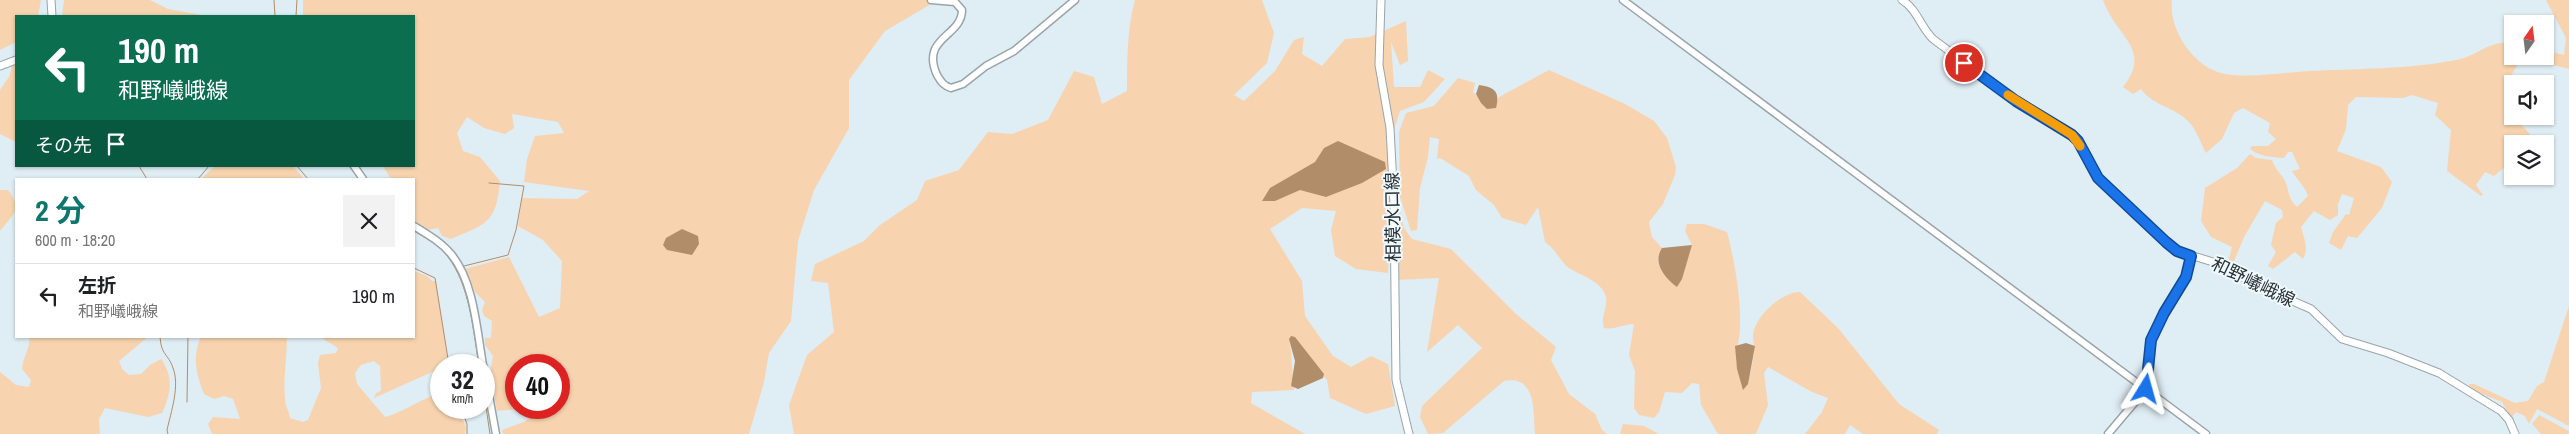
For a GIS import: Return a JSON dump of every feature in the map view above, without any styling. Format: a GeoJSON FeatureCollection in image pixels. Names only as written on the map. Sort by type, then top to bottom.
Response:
{"type":"FeatureCollection","features":[{"type":"Feature","properties":{"kind":"main road"},"geometry":{"type":"LineString","coordinates":[[51,0],[52,15]]}},
{"type":"Feature","properties":{"kind":"main road","name":"相模水口線"},"geometry":{"type":"LineString","coordinates":[[1381,0],[1379,64],[1390,128],[1394,205],[1395,370],[1398,395],[1408,434]]}},
{"type":"Feature","properties":{"kind":"main road","name":"和野嶬峨線"},"geometry":{"type":"LineString","coordinates":[[1902,0],[1913,10],[1925,31],[1933,39],[2016,101],[2072,135],[2078,141],[2098,178],[2177,251],[2214,262],[2272,292],[2311,309],[2342,339],[2388,353],[2439,373],[2501,411],[2509,420],[2515,434]]}},
{"type":"Feature","properties":{"kind":"main road"},"geometry":{"type":"LineString","coordinates":[[0,66],[15,60]]}},
{"type":"Feature","properties":{"kind":"street"},"geometry":{"type":"LineString","coordinates":[[931,0],[955,2],[962,10],[960,19],[936,46],[932,58],[939,79],[945,86],[951,88],[963,84],[986,66],[1014,51],[1074,0]]}},
{"type":"Feature","properties":{"kind":"street"},"geometry":{"type":"LineString","coordinates":[[1623,0],[2206,434]]}},
{"type":"Feature","properties":{"kind":"street"},"geometry":{"type":"LineString","coordinates":[[355,167],[363,178]]}},
{"type":"Feature","properties":{"kind":"street"},"geometry":{"type":"LineString","coordinates":[[415,227],[443,246],[461,267],[469,289],[482,354]]}},
{"type":"Feature","properties":{"kind":"street"},"geometry":{"type":"LineString","coordinates":[[2108,434],[2146,389],[2151,340],[2164,313],[2186,277],[2191,256]]}},
{"type":"Feature","properties":{"kind":"street"},"geometry":{"type":"LineString","coordinates":[[493,419],[496,434]]}},
{"type":"Feature","properties":{"kind":"shaded area"},"geometry":{"type":"Polygon","coordinates":[[[0,0],[41,0],[38,15],[15,15],[15,42],[0,50],[0,0]]]}},
{"type":"Feature","properties":{"kind":"shaded area"},"geometry":{"type":"Polygon","coordinates":[[[64,0],[150,0],[168,9],[201,15],[62,15],[64,0]]]}},
{"type":"Feature","properties":{"kind":"shaded area"},"geometry":{"type":"Polygon","coordinates":[[[303,0],[938,0],[885,31],[849,80],[849,128],[814,190],[798,241],[791,321],[769,353],[764,382],[749,434],[503,434],[502,430],[528,419],[570,419],[570,354],[505,354],[505,410],[497,411],[495,400],[495,354],[492,354],[485,345],[485,338],[491,338],[492,321],[484,316],[482,310],[485,302],[475,292],[465,269],[509,257],[539,317],[560,308],[562,261],[543,240],[518,226],[522,198],[577,199],[589,191],[524,182],[527,159],[535,136],[564,133],[558,122],[512,114],[514,128],[505,134],[484,128],[467,117],[457,133],[463,151],[480,157],[500,181],[496,206],[488,220],[482,225],[451,239],[442,236],[438,228],[427,230],[415,222],[415,178],[390,178],[384,167],[415,167],[415,15],[303,15],[303,0]]]}},
{"type":"Feature","properties":{"kind":"shaded area"},"geometry":{"type":"Polygon","coordinates":[[[1135,0],[1262,0],[1274,33],[1267,63],[1234,95],[1244,101],[1275,71],[1294,40],[1304,37],[1302,54],[1322,66],[1345,39],[1370,37],[1406,21],[1408,61],[1400,65],[1391,42],[1394,87],[1420,87],[1428,70],[1445,79],[1424,102],[1400,111],[1394,130],[1391,209],[1400,211],[1404,228],[1412,239],[1451,249],[1516,314],[1556,347],[1551,360],[1569,394],[1595,414],[1602,430],[1607,434],[1535,434],[1533,406],[1528,389],[1515,381],[1504,381],[1443,433],[1428,434],[1420,417],[1422,406],[1482,348],[1458,325],[1427,352],[1439,278],[1394,280],[1390,228],[1388,273],[1356,269],[1335,256],[1331,230],[1336,211],[1302,208],[1270,229],[1302,281],[1305,316],[1333,356],[1351,367],[1371,356],[1388,364],[1395,406],[1366,414],[1330,398],[1327,380],[1297,344],[1296,338],[1290,340],[1294,390],[1252,392],[1251,403],[1305,434],[794,434],[789,405],[807,355],[834,332],[828,283],[811,281],[815,264],[864,241],[880,225],[917,200],[925,181],[959,170],[988,132],[1012,134],[1048,120],[1074,71],[1094,77],[1102,104],[1127,91],[1129,33],[1135,0]]]}},
{"type":"Feature","properties":{"kind":"shaded area"},"geometry":{"type":"Polygon","coordinates":[[[2103,0],[2172,0],[2174,24],[2179,35],[2194,56],[2214,71],[2245,76],[2402,67],[2439,63],[2464,58],[2490,46],[2504,43],[2504,65],[2518,65],[2511,75],[2504,75],[2504,125],[2521,125],[2530,134],[2504,135],[2504,168],[2494,176],[2485,172],[2476,185],[2483,195],[2481,196],[2447,171],[2451,130],[2435,115],[2438,103],[2412,95],[2403,98],[2356,97],[2348,105],[2346,129],[2337,151],[2381,167],[2392,182],[2382,208],[2357,238],[2348,236],[2341,250],[2329,243],[2333,232],[2346,214],[2349,215],[2354,198],[2342,194],[2338,204],[2338,215],[2330,220],[2314,211],[2301,227],[2306,247],[2303,259],[2295,252],[2273,269],[2268,266],[2276,252],[2271,245],[2276,223],[2283,217],[2282,210],[2265,201],[2244,237],[2232,266],[2228,263],[2232,247],[2211,237],[2201,221],[2205,188],[2237,168],[2250,154],[2256,158],[2272,160],[2285,181],[2290,197],[2297,207],[2308,196],[2292,171],[2300,169],[2292,152],[2288,152],[2284,158],[2270,157],[2250,149],[2252,146],[2268,146],[2276,139],[2268,132],[2270,123],[2243,108],[2234,113],[2222,139],[2206,153],[2194,129],[2183,117],[2146,95],[2141,89],[2133,94],[2123,87],[2131,74],[2134,63],[2133,53],[2129,43],[2109,13],[2103,0]]]}},
{"type":"Feature","properties":{"kind":"shaded area"},"geometry":{"type":"Polygon","coordinates":[[[2546,0],[2569,0],[2569,69],[2554,65],[2554,52],[2564,55],[2566,38],[2546,0]]]}},
{"type":"Feature","properties":{"kind":"shaded area"},"geometry":{"type":"Polygon","coordinates":[[[15,65],[15,142],[0,134],[0,90],[9,77],[12,66],[15,65]]]}},
{"type":"Feature","properties":{"kind":"shaded area"},"geometry":{"type":"Polygon","coordinates":[[[1549,70],[1625,104],[1654,121],[1667,138],[1676,167],[1675,175],[1663,204],[1649,222],[1652,237],[1662,248],[1658,259],[1659,264],[1664,274],[1672,283],[1677,287],[1692,245],[1685,231],[1687,224],[1704,224],[1727,232],[1738,291],[1740,314],[1736,361],[1748,384],[1754,354],[1754,330],[1758,322],[1769,307],[1777,301],[1785,296],[1800,292],[1838,328],[1899,404],[1939,430],[1937,434],[1863,434],[1850,425],[1845,434],[1805,434],[1822,412],[1828,398],[1812,392],[1768,367],[1764,373],[1768,405],[1756,434],[1718,434],[1701,405],[1699,384],[1692,383],[1682,393],[1665,392],[1659,412],[1654,418],[1639,415],[1634,408],[1635,371],[1629,355],[1634,324],[1604,328],[1603,320],[1606,297],[1604,292],[1596,283],[1569,268],[1545,242],[1538,207],[1526,225],[1502,218],[1494,205],[1476,190],[1469,176],[1440,158],[1437,159],[1439,139],[1430,137],[1428,157],[1420,188],[1417,230],[1411,231],[1400,197],[1399,132],[1406,113],[1434,106],[1458,78],[1475,83],[1473,92],[1486,105],[1495,105],[1499,97],[1549,70]]]}},
{"type":"Feature","properties":{"kind":"shaded area"},"geometry":{"type":"Polygon","coordinates":[[[1479,85],[1489,87],[1495,91],[1497,94],[1496,108],[1487,109],[1481,103],[1476,94],[1479,85]]]}},
{"type":"Feature","properties":{"kind":"shaded area"},"geometry":{"type":"Polygon","coordinates":[[[1338,141],[1385,162],[1386,169],[1362,183],[1326,197],[1300,190],[1275,201],[1262,201],[1270,188],[1315,162],[1324,148],[1338,141]]]}},
{"type":"Feature","properties":{"kind":"shaded area"},"geometry":{"type":"Polygon","coordinates":[[[214,167],[294,167],[303,178],[202,178],[214,167]]]}},
{"type":"Feature","properties":{"kind":"shaded area"},"geometry":{"type":"Polygon","coordinates":[[[0,190],[8,190],[15,202],[15,211],[0,231],[0,190]]]}},
{"type":"Feature","properties":{"kind":"shaded area"},"geometry":{"type":"Polygon","coordinates":[[[682,229],[698,236],[699,244],[692,255],[667,250],[663,245],[666,238],[682,229]]]}},
{"type":"Feature","properties":{"kind":"shaded area"},"geometry":{"type":"Polygon","coordinates":[[[1692,245],[1682,279],[1677,287],[1661,270],[1658,259],[1659,254],[1662,248],[1692,245]]]}},
{"type":"Feature","properties":{"kind":"shaded area"},"geometry":{"type":"Polygon","coordinates":[[[415,271],[427,276],[432,281],[436,281],[447,354],[430,354],[430,373],[374,398],[376,393],[381,391],[380,366],[374,361],[361,365],[355,373],[357,384],[385,417],[430,397],[430,419],[462,419],[466,427],[465,434],[212,434],[208,424],[213,417],[240,419],[233,399],[224,396],[214,399],[204,394],[196,365],[200,338],[287,338],[284,383],[285,401],[290,418],[303,422],[308,420],[321,388],[318,364],[320,355],[336,353],[338,348],[321,338],[415,338],[415,271]]]}},
{"type":"Feature","properties":{"kind":"shaded area"},"geometry":{"type":"Polygon","coordinates":[[[2569,306],[2569,426],[2537,409],[2529,424],[2525,416],[2516,412],[2511,418],[2502,402],[2470,389],[2469,384],[2474,384],[2515,403],[2528,401],[2537,386],[2544,382],[2569,306]]]}},
{"type":"Feature","properties":{"kind":"shaded area"},"geometry":{"type":"Polygon","coordinates":[[[1291,336],[1295,337],[1324,374],[1323,378],[1298,389],[1291,386],[1295,361],[1289,339],[1291,336]]]}},
{"type":"Feature","properties":{"kind":"shaded area"},"geometry":{"type":"Polygon","coordinates":[[[29,338],[147,338],[119,361],[122,369],[129,375],[141,374],[150,365],[161,359],[168,372],[170,386],[162,413],[148,417],[105,408],[99,419],[100,434],[0,434],[0,372],[16,385],[29,387],[31,380],[22,369],[29,338]]]}},
{"type":"Feature","properties":{"kind":"shaded area"},"geometry":{"type":"Polygon","coordinates":[[[1746,343],[1755,346],[1748,384],[1743,390],[1737,369],[1735,346],[1746,343]]]}},
{"type":"Feature","properties":{"kind":"shaded area"},"geometry":{"type":"Polygon","coordinates":[[[2539,415],[2569,431],[2569,434],[2541,434],[2532,424],[2539,415]]]}},
{"type":"Feature","properties":{"kind":"shaded area"},"geometry":{"type":"Polygon","coordinates":[[[1623,424],[1644,426],[1659,434],[1620,434],[1623,424]]]}},
{"type":"Feature","properties":{"kind":"waterway"},"geometry":{"type":"LineString","coordinates":[[274,0],[275,15]]}},
{"type":"Feature","properties":{"kind":"waterway"},"geometry":{"type":"LineString","coordinates":[[296,15],[297,0]]}},
{"type":"Feature","properties":{"kind":"waterway"},"geometry":{"type":"LineString","coordinates":[[140,167],[146,178]]}},
{"type":"Feature","properties":{"kind":"waterway"},"geometry":{"type":"LineString","coordinates":[[199,178],[208,167]]}},
{"type":"Feature","properties":{"kind":"waterway"},"geometry":{"type":"LineString","coordinates":[[298,167],[307,178]]}},
{"type":"Feature","properties":{"kind":"waterway"},"geometry":{"type":"LineString","coordinates":[[350,167],[358,178]]}},
{"type":"Feature","properties":{"kind":"waterway"},"geometry":{"type":"LineString","coordinates":[[359,167],[366,178]]}},
{"type":"Feature","properties":{"kind":"waterway"},"geometry":{"type":"LineString","coordinates":[[461,263],[464,266],[508,255],[516,230],[524,186],[489,183]]}},
{"type":"Feature","properties":{"kind":"waterway"},"geometry":{"type":"LineString","coordinates":[[415,232],[441,249],[455,269],[466,295],[477,354]]}},
{"type":"Feature","properties":{"kind":"waterway"},"geometry":{"type":"LineString","coordinates":[[415,268],[435,278],[447,354]]}},
{"type":"Feature","properties":{"kind":"waterway"},"geometry":{"type":"LineString","coordinates":[[160,338],[163,351],[173,368],[176,383],[167,430],[168,434]]}},
{"type":"Feature","properties":{"kind":"waterway"},"geometry":{"type":"LineString","coordinates":[[187,402],[188,338]]}},
{"type":"Feature","properties":{"kind":"waterway"},"geometry":{"type":"LineString","coordinates":[[465,419],[467,434]]}},
{"type":"Feature","properties":{"kind":"waterway"},"geometry":{"type":"LineString","coordinates":[[488,419],[490,434]]}},
{"type":"Feature","properties":{"kind":"slow traffic"},"geometry":{"type":"LineString","coordinates":[[2008,95],[2072,135],[2080,146]]}},
{"type":"Feature","properties":{"kind":"route"},"geometry":{"type":"LineString","coordinates":[[1964,63],[2016,101],[2072,135],[2078,141],[2098,178],[2166,242],[2177,251],[2191,256],[2186,277],[2164,313],[2151,340],[2146,389]]}}]}
